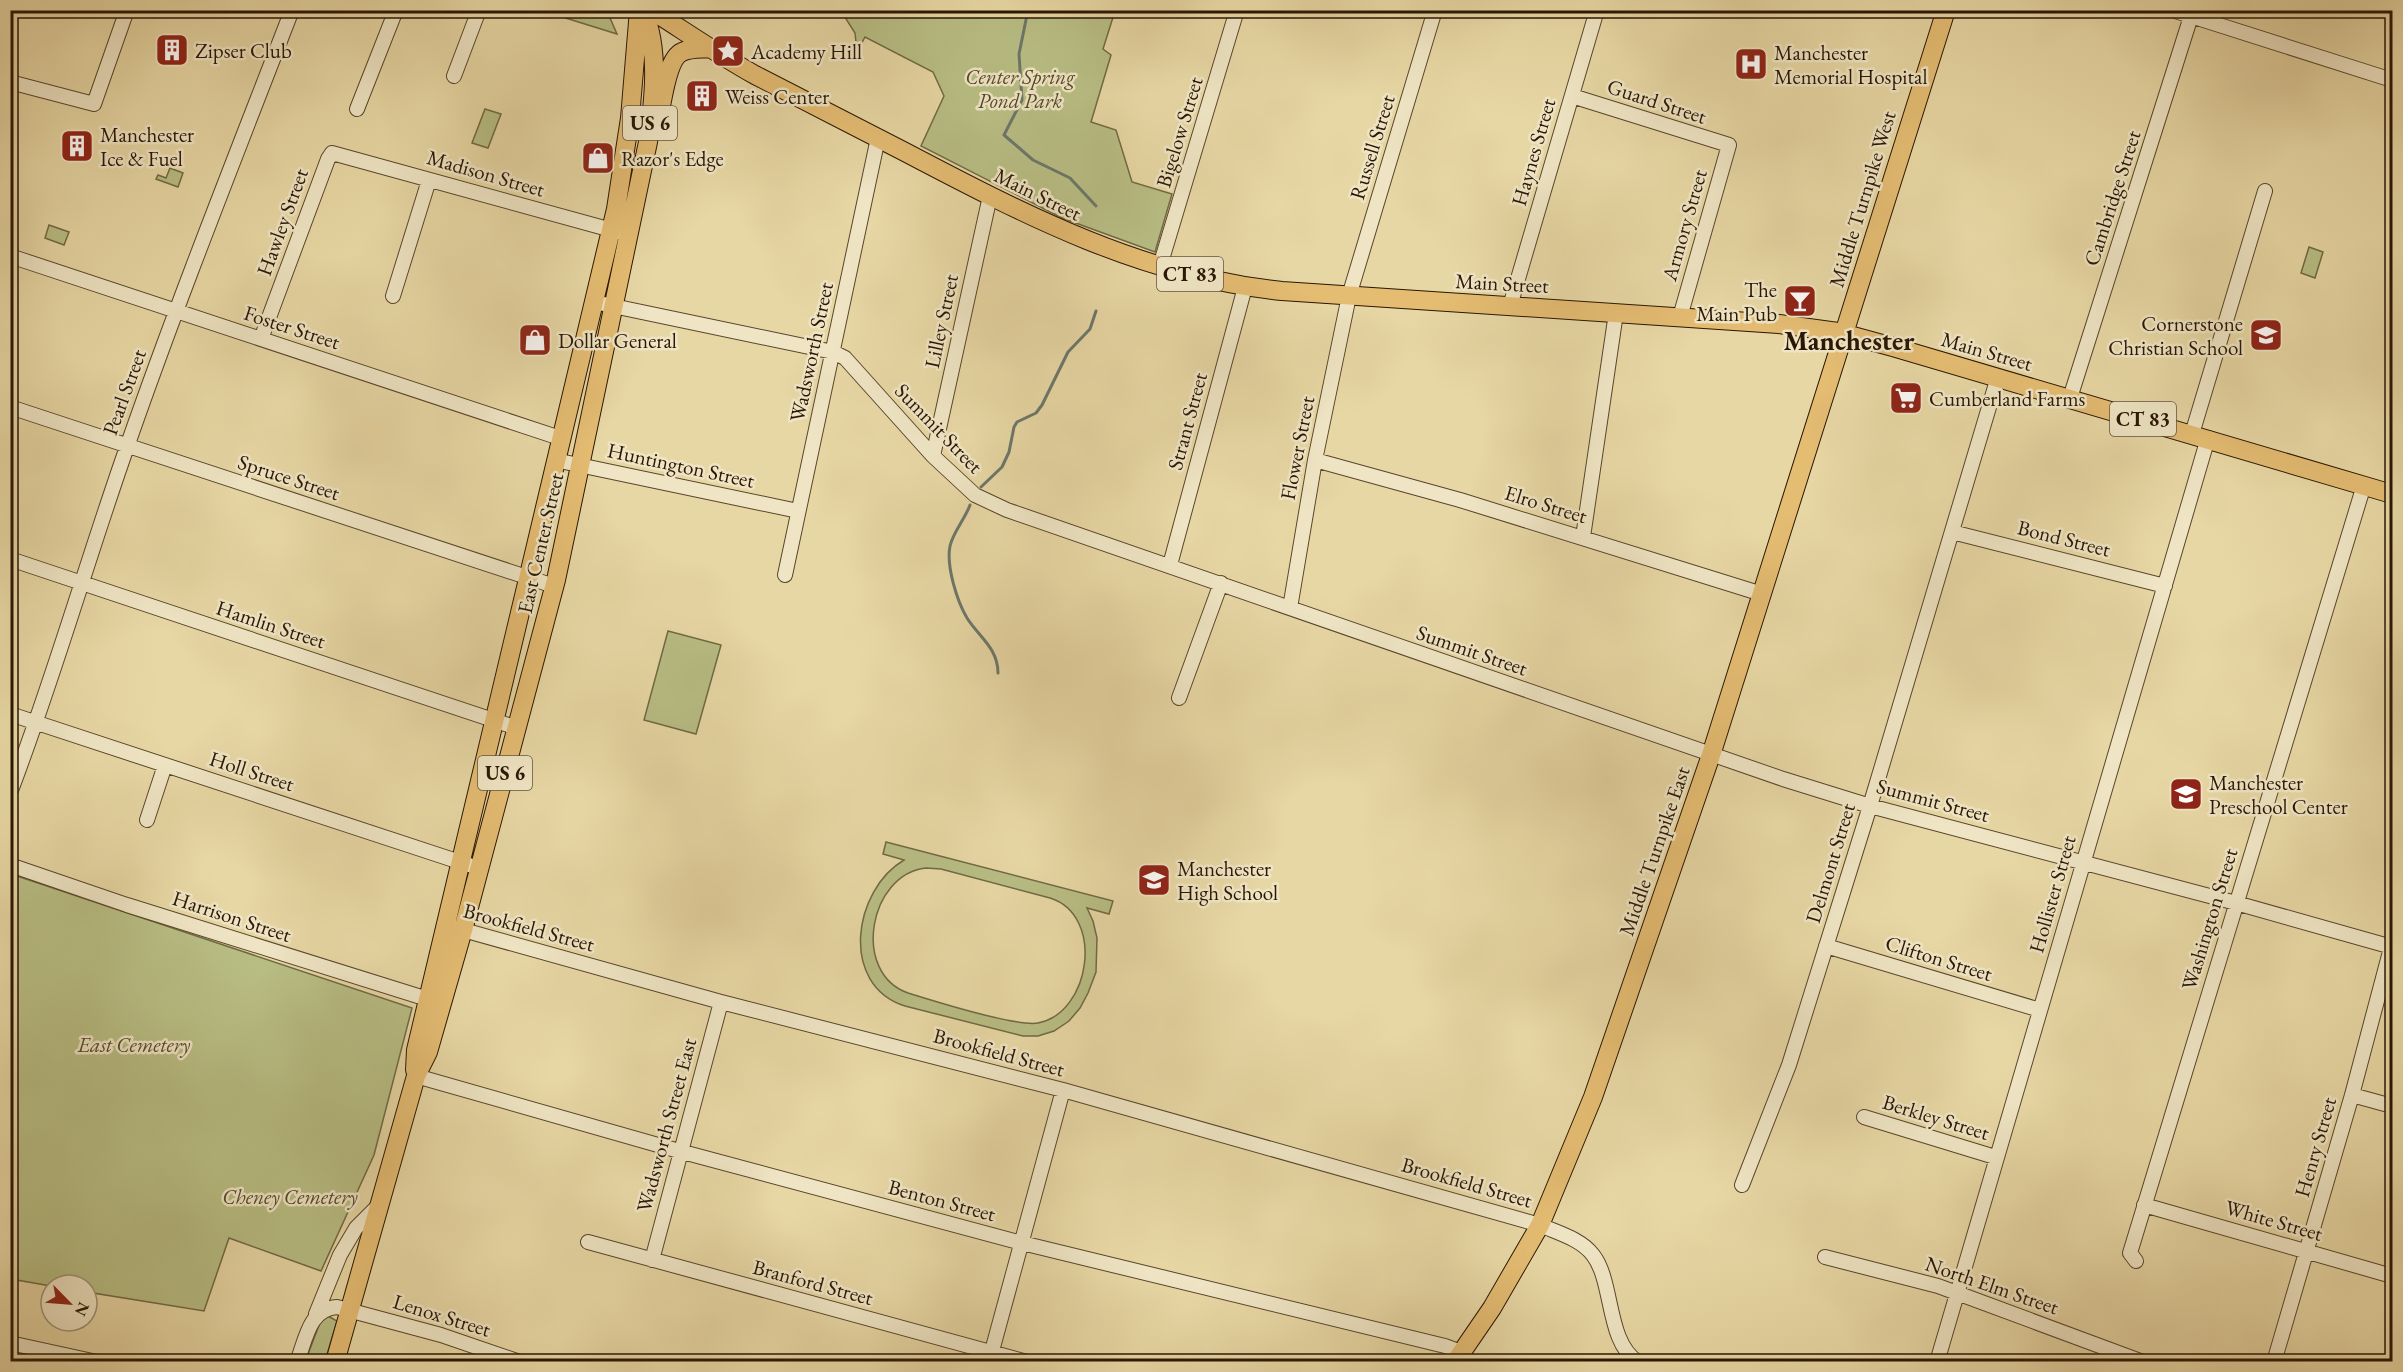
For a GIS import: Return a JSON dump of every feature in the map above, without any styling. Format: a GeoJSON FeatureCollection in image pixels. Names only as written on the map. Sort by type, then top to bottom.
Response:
{"type":"FeatureCollection","features":[{"type":"Feature","properties":{"kind":"main road","name":"East Center Street"},"geometry":{"type":"LineString","coordinates":[[335,1362],[416,1076],[428,1052],[445,926],[611,230],[627,139],[641,10]]}},
{"type":"Feature","properties":{"kind":"main road","name":"East Center Street"},"geometry":{"type":"LineString","coordinates":[[435,1002],[464,930],[554,586],[630,235],[648,142],[652,95],[653,54],[650,27],[641,10]]}},
{"type":"Feature","properties":{"kind":"main road","name":"Main Street"},"geometry":{"type":"LineString","coordinates":[[651,10],[756,76],[990,196],[1078,238],[1160,266],[1245,287],[1349,296],[1680,317],[1794,326],[1845,333],[2392,494]]}},
{"type":"Feature","properties":{"kind":"main road","name":"Middle Turnpike West"},"geometry":{"type":"LineString","coordinates":[[1845,333],[1946,10]]}},
{"type":"Feature","properties":{"kind":"main road"},"geometry":{"type":"LineString","coordinates":[[627,139],[648,142],[658,120],[674,58],[686,51],[711,48]]}},
{"type":"Feature","properties":{"kind":"main road","name":"Middle Turnpike East"},"geometry":{"type":"LineString","coordinates":[[1458,1357],[1492,1308],[1540,1225],[1593,1097],[1712,756],[1845,333]]}},
{"type":"Feature","properties":{"kind":"street"},"geometry":{"type":"LineString","coordinates":[[10,82],[94,104],[127,10]]}},
{"type":"Feature","properties":{"kind":"street","name":"Pearl Street"},"geometry":{"type":"LineString","coordinates":[[10,793],[37,723],[127,446],[176,311],[292,10]]}},
{"type":"Feature","properties":{"kind":"street"},"geometry":{"type":"LineString","coordinates":[[357,109],[396,10]]}},
{"type":"Feature","properties":{"kind":"street"},"geometry":{"type":"LineString","coordinates":[[454,76],[479,10]]}},
{"type":"Feature","properties":{"kind":"street","name":"Bigelow Street"},"geometry":{"type":"LineString","coordinates":[[1160,266],[1238,10]]}},
{"type":"Feature","properties":{"kind":"street","name":"Russell Street"},"geometry":{"type":"LineString","coordinates":[[1349,296],[1435,10]]}},
{"type":"Feature","properties":{"kind":"street","name":"Haynes Street"},"geometry":{"type":"LineString","coordinates":[[1510,306],[1597,10]]}},
{"type":"Feature","properties":{"kind":"street"},"geometry":{"type":"LineString","coordinates":[[2172,10],[2193,14],[2392,80]]}},
{"type":"Feature","properties":{"kind":"street","name":"Cambridge Street"},"geometry":{"type":"LineString","coordinates":[[2070,398],[2193,14]]}},
{"type":"Feature","properties":{"kind":"street","name":"Guard Street"},"geometry":{"type":"LineString","coordinates":[[1572,96],[1729,145]]}},
{"type":"Feature","properties":{"kind":"street","name":"Wadsworth Street"},"geometry":{"type":"LineString","coordinates":[[785,575],[878,138]]}},
{"type":"Feature","properties":{"kind":"street","name":"Armory Street"},"geometry":{"type":"LineString","coordinates":[[1680,317],[1729,145]]}},
{"type":"Feature","properties":{"kind":"street","name":"Madison Street"},"geometry":{"type":"LineString","coordinates":[[331,154],[630,235]]}},
{"type":"Feature","properties":{"kind":"street","name":"Hawley Street"},"geometry":{"type":"LineString","coordinates":[[261,339],[331,154]]}},
{"type":"Feature","properties":{"kind":"street"},"geometry":{"type":"LineString","coordinates":[[393,296],[429,180]]}},
{"type":"Feature","properties":{"kind":"street","name":"Hollister Street"},"geometry":{"type":"LineString","coordinates":[[1937,1362],[1995,1157],[2165,586],[2200,436],[2265,191]]}},
{"type":"Feature","properties":{"kind":"street","name":"Lilley Street"},"geometry":{"type":"LineString","coordinates":[[933,456],[990,196]]}},
{"type":"Feature","properties":{"kind":"street","name":"Foster Street"},"geometry":{"type":"LineString","coordinates":[[10,255],[560,438]]}},
{"type":"Feature","properties":{"kind":"street","name":"Strant Street"},"geometry":{"type":"LineString","coordinates":[[1170,566],[1245,287]]}},
{"type":"Feature","properties":{"kind":"street","name":"Flower Street"},"geometry":{"type":"LineString","coordinates":[[1290,608],[1316,460],[1349,296]]}},
{"type":"Feature","properties":{"kind":"street","name":"Summit Street"},"geometry":{"type":"LineString","coordinates":[[594,302],[833,352],[844,358],[933,456],[978,497],[1015,513],[1712,756],[1870,806],[2083,861],[2392,946]]}},
{"type":"Feature","properties":{"kind":"street"},"geometry":{"type":"LineString","coordinates":[[1583,537],[1616,313]]}},
{"type":"Feature","properties":{"kind":"street","name":"Delmont Street"},"geometry":{"type":"LineString","coordinates":[[1742,1185],[1789,1065],[1870,806],[1998,377]]}},
{"type":"Feature","properties":{"kind":"street","name":"Spruce Street"},"geometry":{"type":"LineString","coordinates":[[10,407],[554,586]]}},
{"type":"Feature","properties":{"kind":"street","name":"Huntington Street"},"geometry":{"type":"LineString","coordinates":[[555,460],[798,511]]}},
{"type":"Feature","properties":{"kind":"street","name":"Elro Street"},"geometry":{"type":"LineString","coordinates":[[1316,460],[1460,500],[1762,594]]}},
{"type":"Feature","properties":{"kind":"street","name":"Washington Street"},"geometry":{"type":"LineString","coordinates":[[2136,1261],[2130,1253],[2144,1205],[2364,485]]}},
{"type":"Feature","properties":{"kind":"street","name":"Bond Street"},"geometry":{"type":"LineString","coordinates":[[1952,532],[2165,586]]}},
{"type":"Feature","properties":{"kind":"street","name":"Hamlin Street"},"geometry":{"type":"LineString","coordinates":[[10,559],[517,729]]}},
{"type":"Feature","properties":{"kind":"street"},"geometry":{"type":"LineString","coordinates":[[1179,698],[1221,583]]}},
{"type":"Feature","properties":{"kind":"street","name":"Holl Street"},"geometry":{"type":"LineString","coordinates":[[10,714],[480,869]]}},
{"type":"Feature","properties":{"kind":"street"},"geometry":{"type":"LineString","coordinates":[[147,820],[165,765]]}},
{"type":"Feature","properties":{"kind":"street","name":"Harrison Street"},"geometry":{"type":"LineString","coordinates":[[10,865],[130,906],[435,1002]]}},
{"type":"Feature","properties":{"kind":"street","name":"Brookfield Street"},"geometry":{"type":"LineString","coordinates":[[445,926],[721,1002],[1063,1090],[1540,1225],[1578,1242],[1592,1253],[1601,1267],[1616,1329],[1631,1358],[1638,1362]]}},
{"type":"Feature","properties":{"kind":"street","name":"Clifton Street"},"geometry":{"type":"LineString","coordinates":[[1826,946],[2040,1010]]}},
{"type":"Feature","properties":{"kind":"street","name":"Henry Street"},"geometry":{"type":"LineString","coordinates":[[2274,1362],[2352,1095],[2392,946]]}},
{"type":"Feature","properties":{"kind":"street","name":"Wadsworth Street East"},"geometry":{"type":"LineString","coordinates":[[652,1260],[679,1151],[721,1002]]}},
{"type":"Feature","properties":{"kind":"street","name":"Benton Street"},"geometry":{"type":"LineString","coordinates":[[416,1076],[679,1151],[1022,1242],[1433,1343],[1458,1357]]}},
{"type":"Feature","properties":{"kind":"street"},"geometry":{"type":"LineString","coordinates":[[990,1357],[1063,1090]]}},
{"type":"Feature","properties":{"kind":"street"},"geometry":{"type":"LineString","coordinates":[[2352,1095],[2392,1106]]}},
{"type":"Feature","properties":{"kind":"street","name":"Berkley Street"},"geometry":{"type":"LineString","coordinates":[[1864,1117],[1995,1157]]}},
{"type":"Feature","properties":{"kind":"street"},"geometry":{"type":"LineString","coordinates":[[297,1362],[340,1255],[356,1228],[382,1201]]}},
{"type":"Feature","properties":{"kind":"street","name":"White Street"},"geometry":{"type":"LineString","coordinates":[[2144,1205],[2392,1276]]}},
{"type":"Feature","properties":{"kind":"street","name":"Branford Street"},"geometry":{"type":"LineString","coordinates":[[588,1242],[990,1357],[1027,1362]]}},
{"type":"Feature","properties":{"kind":"street","name":"North Elm Street"},"geometry":{"type":"LineString","coordinates":[[1825,1257],[1956,1292],[2143,1362]]}},
{"type":"Feature","properties":{"kind":"street","name":"Lenox Street"},"geometry":{"type":"LineString","coordinates":[[315,1315],[326,1308],[350,1310],[441,1335],[520,1362]]}},
{"type":"Feature","properties":{"kind":"street"},"geometry":{"type":"LineString","coordinates":[[10,1343],[97,1362]]}},
{"type":"Feature","properties":{"kind":"green space"},"geometry":{"type":"Polygon","coordinates":[[[543,11],[607,11],[617,34],[543,11]]]}},
{"type":"Feature","properties":{"kind":"green space","name":"Center Spring Pond Park"},"geometry":{"type":"Polygon","coordinates":[[[841,11],[1115,11],[1103,49],[1111,55],[1091,122],[1116,130],[1132,182],[1172,194],[1155,252],[1062,218],[921,146],[944,96],[933,72],[865,37],[857,52],[855,33],[841,11]]]}},
{"type":"Feature","properties":{"kind":"green space"},"geometry":{"type":"Polygon","coordinates":[[[485,109],[501,114],[488,148],[472,143],[485,109]]]}},
{"type":"Feature","properties":{"kind":"green space"},"geometry":{"type":"Polygon","coordinates":[[[170,168],[183,173],[178,187],[156,179],[158,175],[166,178],[170,168]]]}},
{"type":"Feature","properties":{"kind":"green space"},"geometry":{"type":"Polygon","coordinates":[[[49,225],[69,232],[64,245],[45,238],[49,225]]]}},
{"type":"Feature","properties":{"kind":"green space"},"geometry":{"type":"Polygon","coordinates":[[[2309,247],[2323,252],[2315,278],[2301,273],[2309,247]]]}},
{"type":"Feature","properties":{"kind":"green space"},"geometry":{"type":"Polygon","coordinates":[[[668,631],[721,645],[696,734],[644,720],[668,631]]]}},
{"type":"Feature","properties":{"kind":"green space"},"geometry":{"type":"Polygon","coordinates":[[[886,842],[1113,901],[1109,914],[1087,908],[1097,938],[1096,972],[1080,1008],[1069,1021],[1054,1031],[1038,1036],[1023,1036],[905,1006],[884,995],[870,979],[862,958],[861,936],[865,914],[873,893],[887,874],[904,860],[883,854],[886,842]],[[926,868],[907,874],[891,887],[880,905],[874,925],[874,946],[879,966],[890,982],[908,993],[1012,1021],[1038,1023],[1056,1015],[1070,1002],[1080,984],[1084,963],[1084,942],[1079,923],[1067,908],[1050,898],[941,869],[926,868]]]}},
{"type":"Feature","properties":{"kind":"green space","name":"East Cemetery"},"geometry":{"type":"Polygon","coordinates":[[[11,874],[412,1008],[374,1155],[321,1271],[229,1238],[204,1311],[99,1294],[99,1273],[39,1273],[39,1284],[11,1279],[11,874]]]}},
{"type":"Feature","properties":{"kind":"green space"},"geometry":{"type":"Polygon","coordinates":[[[328,1316],[337,1321],[325,1361],[305,1362],[321,1320],[328,1316]]]}},
{"type":"Feature","properties":{"kind":"waterway"},"geometry":{"type":"LineString","coordinates":[[1028,10],[1019,54],[1022,100],[1004,135],[1033,160],[1070,178],[1096,206]]}},
{"type":"Feature","properties":{"kind":"waterway"},"geometry":{"type":"LineString","coordinates":[[981,487],[1002,467],[1009,452],[1017,422],[1036,413],[1042,405],[1068,352],[1090,329],[1096,311]]}},
{"type":"Feature","properties":{"kind":"waterway"},"geometry":{"type":"LineString","coordinates":[[970,505],[950,546],[951,573],[963,611],[995,657],[998,673]]}},
{"type":"Feature","properties":{"kind":"place","name":"Zipser Club"},"geometry":{"type":"Point","coordinates":[172,50]}},
{"type":"Feature","properties":{"kind":"place","name":"Academy Hill"},"geometry":{"type":"Point","coordinates":[728,51]}},
{"type":"Feature","properties":{"kind":"place","name":"Manchester Memorial Hospital"},"geometry":{"type":"Point","coordinates":[1751,64]}},
{"type":"Feature","properties":{"kind":"place","name":"Weiss Center"},"geometry":{"type":"Point","coordinates":[702,96]}},
{"type":"Feature","properties":{"kind":"place","name":"Manchester Ice & Fuel"},"geometry":{"type":"Point","coordinates":[77,146]}},
{"type":"Feature","properties":{"kind":"place","name":"Razor's Edge"},"geometry":{"type":"Point","coordinates":[598,158]}},
{"type":"Feature","properties":{"kind":"place","name":"The Main Pub"},"geometry":{"type":"Point","coordinates":[1800,301]}},
{"type":"Feature","properties":{"kind":"place","name":"Cornerstone Christian School"},"geometry":{"type":"Point","coordinates":[2266,335]}},
{"type":"Feature","properties":{"kind":"place","name":"Dollar General"},"geometry":{"type":"Point","coordinates":[535,340]}},
{"type":"Feature","properties":{"kind":"place","name":"Cumberland Farms"},"geometry":{"type":"Point","coordinates":[1906,398]}},
{"type":"Feature","properties":{"kind":"place","name":"Manchester Preschool Center"},"geometry":{"type":"Point","coordinates":[2186,794]}},
{"type":"Feature","properties":{"kind":"place","name":"Manchester High School"},"geometry":{"type":"Point","coordinates":[1154,880]}},
{"type":"Feature","properties":{"kind":"district","name":"Manchester"},"geometry":{"type":"Point","coordinates":[1849,340]}},
{"type":"Feature","properties":{"kind":"park label","name":"Cheney Cemetery"},"geometry":{"type":"Point","coordinates":[290,1196]}}]}
